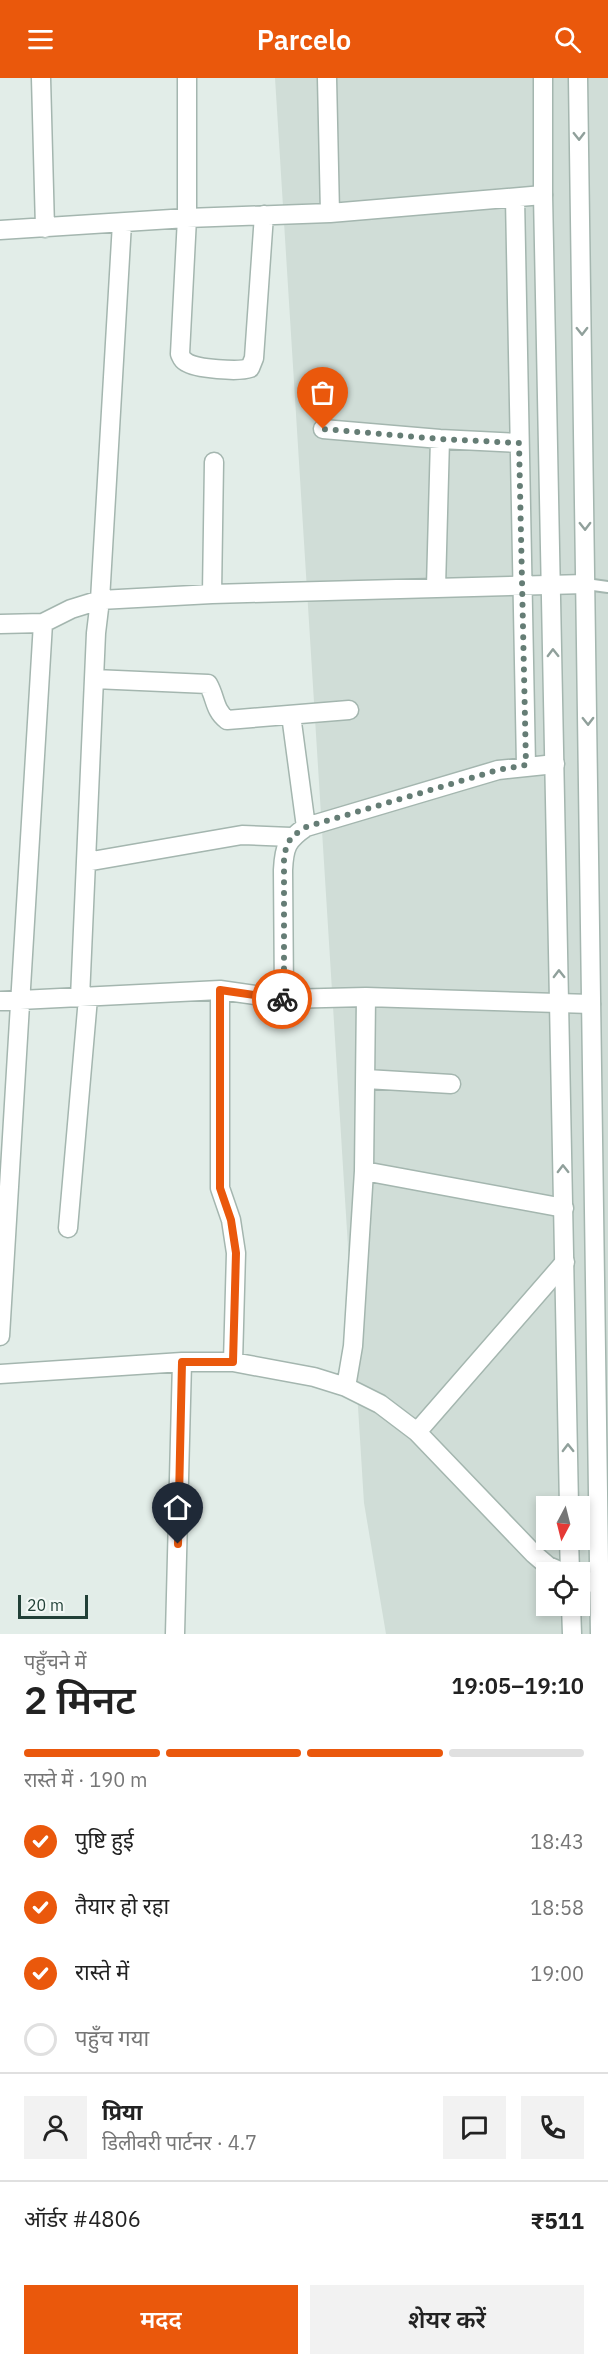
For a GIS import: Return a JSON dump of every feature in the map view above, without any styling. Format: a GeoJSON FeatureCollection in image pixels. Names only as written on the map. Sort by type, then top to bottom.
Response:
{"type":"FeatureCollection","features":[{"type":"Feature","properties":{"kind":"street"},"geometry":{"type":"LineString","coordinates":[[41,78],[45,228]]}},
{"type":"Feature","properties":{"kind":"street"},"geometry":{"type":"LineString","coordinates":[[187,78],[187,218],[180,354],[184,361],[192,365],[242,371],[250,368],[254,358],[264,216]]}},
{"type":"Feature","properties":{"kind":"street"},"geometry":{"type":"LineString","coordinates":[[327,78],[330,213]]}},
{"type":"Feature","properties":{"kind":"street"},"geometry":{"type":"LineString","coordinates":[[543,78],[543,195],[569,1496]]}},
{"type":"Feature","properties":{"kind":"street"},"geometry":{"type":"LineString","coordinates":[[578,78],[600,1634]]}},
{"type":"Feature","properties":{"kind":"street"},"geometry":{"type":"LineString","coordinates":[[0,230],[122,224],[187,218],[330,213],[543,195]]}},
{"type":"Feature","properties":{"kind":"street"},"geometry":{"type":"LineString","coordinates":[[515,198],[526,765]]}},
{"type":"Feature","properties":{"kind":"street"},"geometry":{"type":"LineString","coordinates":[[68,1228],[84,998],[86,862],[96,633],[100,600],[122,224]]}},
{"type":"Feature","properties":{"kind":"street"},"geometry":{"type":"LineString","coordinates":[[323,429],[519,443]]}},
{"type":"Feature","properties":{"kind":"street"},"geometry":{"type":"LineString","coordinates":[[436,587],[440,439]]}},
{"type":"Feature","properties":{"kind":"street"},"geometry":{"type":"LineString","coordinates":[[212,594],[214,462]]}},
{"type":"Feature","properties":{"kind":"street"},"geometry":{"type":"LineString","coordinates":[[0,624],[43,623],[71,609],[100,600],[212,594],[586,584]]}},
{"type":"Feature","properties":{"kind":"street"},"geometry":{"type":"LineString","coordinates":[[0,1336],[43,623]]}},
{"type":"Feature","properties":{"kind":"street"},"geometry":{"type":"LineString","coordinates":[[94,679],[208,684],[219,714],[227,720],[349,710]]}},
{"type":"Feature","properties":{"kind":"street"},"geometry":{"type":"LineString","coordinates":[[284,999],[284,854],[298,832],[291,715]]}},
{"type":"Feature","properties":{"kind":"street"},"geometry":{"type":"LineString","coordinates":[[86,862],[242,835],[298,832],[498,770],[526,765],[555,764]]}},
{"type":"Feature","properties":{"kind":"street"},"geometry":{"type":"LineString","coordinates":[[0,1001],[220,990],[284,999],[366,997],[591,1004]]}},
{"type":"Feature","properties":{"kind":"street"},"geometry":{"type":"LineString","coordinates":[[220,990],[220,1188],[235,1236],[233,1362]]}},
{"type":"Feature","properties":{"kind":"street"},"geometry":{"type":"LineString","coordinates":[[346,1387],[353,1346],[364,1171],[366,997]]}},
{"type":"Feature","properties":{"kind":"street"},"geometry":{"type":"LineString","coordinates":[[366,1079],[451,1084]]}},
{"type":"Feature","properties":{"kind":"street"},"geometry":{"type":"LineString","coordinates":[[364,1171],[564,1208]]}},
{"type":"Feature","properties":{"kind":"street"},"geometry":{"type":"LineString","coordinates":[[417,1432],[565,1262]]}},
{"type":"Feature","properties":{"kind":"street"},"geometry":{"type":"LineString","coordinates":[[176,1634],[182,1362]]}},
{"type":"Feature","properties":{"kind":"street"},"geometry":{"type":"LineString","coordinates":[[0,1374],[182,1362],[233,1362],[314,1377],[346,1387],[380,1404],[417,1432],[543,1562]]}},
{"type":"Feature","properties":{"kind":"street"},"geometry":{"type":"LineString","coordinates":[[590,1582],[599,1585]]}},
{"type":"Feature","properties":{"kind":"street"},"geometry":{"type":"LineString","coordinates":[[571,1616],[572,1634]]}},
{"type":"Feature","properties":{"kind":"lane"},"geometry":{"type":"LineString","coordinates":[[586,584],[608,587]]}},
{"type":"Feature","properties":{"kind":"shaded area"},"geometry":{"type":"Polygon","coordinates":[[[275,78],[608,78],[608,1634],[386,1634],[364,1503],[275,78]]]}},
{"type":"Feature","properties":{"kind":"way so far"},"geometry":{"type":"LineString","coordinates":[[282,999],[284,999],[283,870],[284,854],[291,837],[306,827],[498,770],[526,765],[519,443],[323,429]]}},
{"type":"Feature","properties":{"kind":"route"},"geometry":{"type":"LineString","coordinates":[[178,1544],[182,1362],[233,1362],[235,1236],[220,1188],[219,1169],[220,990],[282,999]]}}]}
